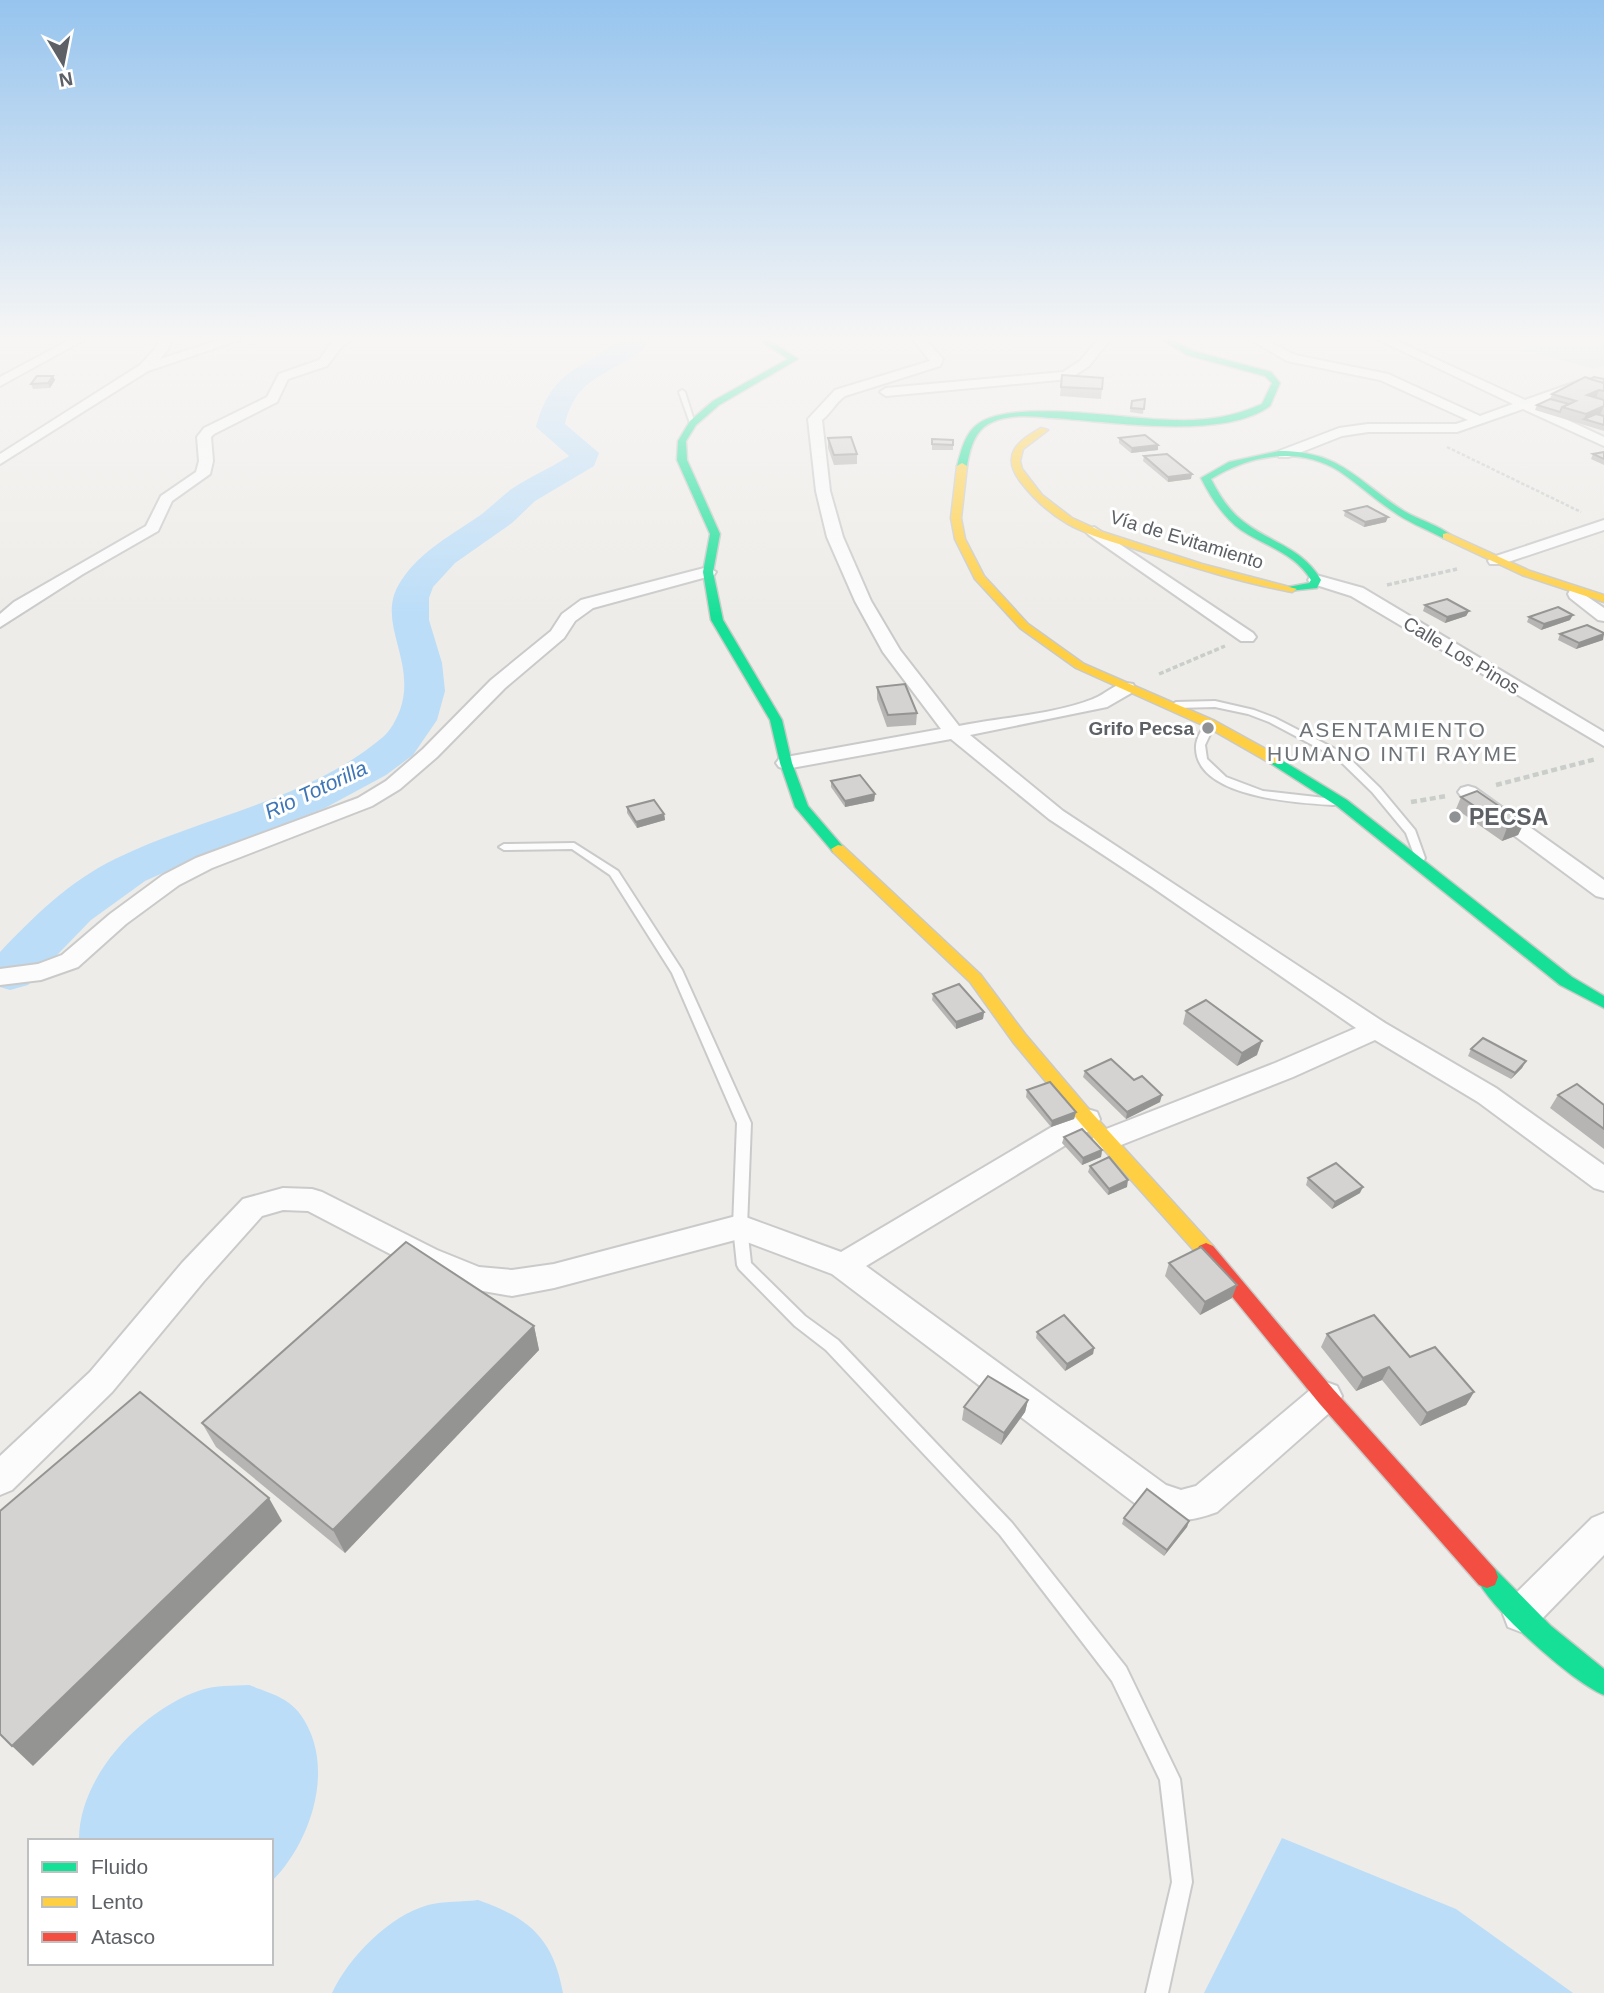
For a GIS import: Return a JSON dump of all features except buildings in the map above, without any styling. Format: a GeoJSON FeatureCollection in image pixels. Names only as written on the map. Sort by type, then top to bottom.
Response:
{"type":"FeatureCollection","features":[{"type":"Feature","properties":{"kind":"main road"},"geometry":{"type":"LineString","coordinates":[[689,430],[682,441],[682,460],[715,534],[708,572],[716,620],[776,720],[786,763],[802,807],[831,843],[975,978],[1019,1038],[1097,1130],[1233,1280],[1326,1396],[1521,1614],[1571,1662],[1604,1683]]}},
{"type":"Feature","properties":{"kind":"main road"},"geometry":{"type":"LineString","coordinates":[[977,430],[963,462],[955,510],[958,532],[976,573],[1010,615],[1052,650],[1126,688],[1210,724],[1304,777],[1342,803],[1566,981],[1604,1003]]}},
{"type":"Feature","properties":{"kind":"main road"},"geometry":{"type":"LineString","coordinates":[[1044,430],[1046,443],[1026,482],[1017,470],[1014,459],[1022,442],[1044,430]]}},
{"type":"Feature","properties":{"kind":"main road","name":"Vía de Evitamiento"},"geometry":{"type":"LineString","coordinates":[[1026,482],[1060,515],[1094,532],[1179,561],[1269,587],[1304,589],[1313,586],[1316,580],[1314,569],[1242,525],[1218,500],[1206,478],[1213,471],[1233,464],[1284,454],[1314,456],[1329,461],[1400,512],[1496,561],[1576,594],[1604,599]]}},
{"type":"Feature","properties":{"kind":"street"},"geometry":{"type":"LineString","coordinates":[[0,460],[47,430]]}},
{"type":"Feature","properties":{"kind":"street"},"geometry":{"type":"LineString","coordinates":[[0,622],[20,606],[153,528],[166,499],[203,474],[206,461],[204,437],[211,430]]}},
{"type":"Feature","properties":{"kind":"street"},"geometry":{"type":"LineString","coordinates":[[816,430],[823,491],[835,537],[863,601],[892,652],[954,731],[1056,815],[1160,882],[1376,1029],[1487,1096],[1604,1180]]}},
{"type":"Feature","properties":{"kind":"street"},"geometry":{"type":"LineString","coordinates":[[1284,454],[1339,432],[1353,430]]}},
{"type":"Feature","properties":{"kind":"street"},"geometry":{"type":"LineString","coordinates":[[1577,430],[1604,442]]}},
{"type":"Feature","properties":{"kind":"street"},"geometry":{"type":"LineString","coordinates":[[1496,561],[1598,521]]}},
{"type":"Feature","properties":{"kind":"street"},"geometry":{"type":"LineString","coordinates":[[1094,532],[1247,637]]}},
{"type":"Feature","properties":{"kind":"street"},"geometry":{"type":"LineString","coordinates":[[0,977],[41,971],[70,961],[118,919],[171,880],[204,863],[365,802],[393,785],[508,676],[558,634],[568,618],[587,604],[646,586],[708,572]]}},
{"type":"Feature","properties":{"kind":"street","name":"Calle Los Pinos"},"geometry":{"type":"LineString","coordinates":[[1316,580],[1357,592],[1604,740]]}},
{"type":"Feature","properties":{"kind":"street"},"geometry":{"type":"LineString","coordinates":[[1576,594],[1604,616]]}},
{"type":"Feature","properties":{"kind":"street"},"geometry":{"type":"LineString","coordinates":[[786,763],[1065,712],[1100,703],[1126,688]]}},
{"type":"Feature","properties":{"kind":"street"},"geometry":{"type":"LineString","coordinates":[[1468,792],[1604,891]]}},
{"type":"Feature","properties":{"kind":"street"},"geometry":{"type":"LineString","coordinates":[[843,1265],[1097,1130],[1284,1070],[1376,1029]]}},
{"type":"Feature","properties":{"kind":"street"},"geometry":{"type":"LineString","coordinates":[[0,1479],[102,1382],[193,1272],[253,1208],[283,1199],[312,1200],[427,1259],[477,1279],[512,1283],[554,1276],[740,1227],[843,1265],[1157,1499],[1181,1506],[1205,1500],[1326,1396]]}},
{"type":"Feature","properties":{"kind":"street"},"geometry":{"type":"LineString","coordinates":[[1521,1614],[1604,1530]]}},
{"type":"Feature","properties":{"kind":"lane"},"geometry":{"type":"LineString","coordinates":[[1165,705],[1215,704],[1251,712],[1341,756],[1376,790],[1411,832],[1423,868]]}},
{"type":"Feature","properties":{"kind":"lane"},"geometry":{"type":"LineString","coordinates":[[1210,724],[1200,745],[1202,760],[1222,779],[1253,791],[1296,800],[1342,803]]}},
{"type":"Feature","properties":{"kind":"lane"},"geometry":{"type":"LineString","coordinates":[[504,847],[574,846],[614,873],[678,973],[744,1123],[740,1227],[744,1265],[800,1321],[832,1345],[1006,1529],[1119,1674],[1170,1779],[1182,1882],[1157,1993]]}},
{"type":"Feature","properties":{"kind":"path"},"geometry":{"type":"LineString","coordinates":[[1446,430],[1440,439],[1448,447],[1598,521]]}},
{"type":"Feature","properties":{"kind":"path"},"geometry":{"type":"LineString","coordinates":[[1357,592],[1496,561]]}},
{"type":"Feature","properties":{"kind":"path"},"geometry":{"type":"LineString","coordinates":[[1126,688],[1247,637]]}},
{"type":"Feature","properties":{"kind":"water"},"geometry":{"type":"Polygon","coordinates":[[[249,1685],[277,1696],[295,1708],[311,1734],[317,1756],[315,1802],[298,1846],[273,1880],[273,1839],[79,1839],[89,1793],[118,1748],[157,1712],[179,1699],[218,1686],[249,1685]]]}},
{"type":"Feature","properties":{"kind":"water"},"geometry":{"type":"Polygon","coordinates":[[[1282,1838],[1456,1909],[1573,1993],[1204,1993],[1282,1838]]]}},
{"type":"Feature","properties":{"kind":"water"},"geometry":{"type":"Polygon","coordinates":[[[478,1900],[511,1914],[536,1933],[553,1958],[563,1993],[332,1993],[339,1979],[360,1952],[399,1918],[428,1905],[478,1900]]]}},
{"type":"Feature","properties":{"kind":"waterway","name":"Rio Totorilla"},"geometry":{"type":"LineString","coordinates":[[10,973],[74,909],[128,871],[310,798],[371,766],[401,743],[416,720],[425,686],[423,663],[410,620],[409,609],[415,587],[442,556],[500,516],[524,494],[583,460],[584,453],[554,430]]}},
{"type":"Feature","properties":{"kind":"traffic: fast"},"geometry":{"type":"LineString","coordinates":[[689,430],[682,441],[682,460],[715,534],[708,572],[717,620],[776,720],[786,763],[802,807],[838,849]]}},
{"type":"Feature","properties":{"kind":"traffic: fast"},"geometry":{"type":"LineString","coordinates":[[962,466],[971,437],[976,430]]}},
{"type":"Feature","properties":{"kind":"traffic: fast"},"geometry":{"type":"LineString","coordinates":[[1292,589],[1313,586],[1316,580],[1310,570],[1284,548],[1236,521],[1221,504],[1206,478],[1232,464],[1263,455],[1295,453],[1310,456],[1343,470],[1401,513],[1447,536]]}},
{"type":"Feature","properties":{"kind":"traffic: fast"},"geometry":{"type":"LineString","coordinates":[[1275,760],[1342,803],[1566,981],[1604,1003]]}},
{"type":"Feature","properties":{"kind":"traffic: fast"},"geometry":{"type":"LineString","coordinates":[[1487,1577],[1542,1634],[1604,1683]]}},
{"type":"Feature","properties":{"kind":"traffic: slow"},"geometry":{"type":"LineString","coordinates":[[1044,430],[1030,438],[1019,449],[1015,461],[1017,469],[1039,497],[1068,520],[1100,534],[1199,566],[1292,589]]}},
{"type":"Feature","properties":{"kind":"traffic: slow"},"geometry":{"type":"LineString","coordinates":[[962,466],[956,518],[960,539],[979,577],[1024,626],[1080,666],[1211,724],[1275,760]]}},
{"type":"Feature","properties":{"kind":"traffic: slow"},"geometry":{"type":"LineString","coordinates":[[1447,536],[1526,573],[1604,599]]}},
{"type":"Feature","properties":{"kind":"traffic: slow"},"geometry":{"type":"LineString","coordinates":[[838,849],[975,978],[1019,1038],[1087,1119],[1206,1251]]}},
{"type":"Feature","properties":{"kind":"traffic: jam"},"geometry":{"type":"LineString","coordinates":[[1206,1251],[1326,1396],[1487,1577]]}},
{"type":"Feature","properties":{"kind":"place","name":"Grifo Pecsa"},"geometry":{"type":"Point","coordinates":[1208,728]}},
{"type":"Feature","properties":{"kind":"place","name":"PECSA"},"geometry":{"type":"Point","coordinates":[1455,817]}},
{"type":"Feature","properties":{"kind":"district","name":"ASENTAMIENTO HUMANO INTI RAYME"},"geometry":{"type":"Point","coordinates":[1393,742]}}]}
